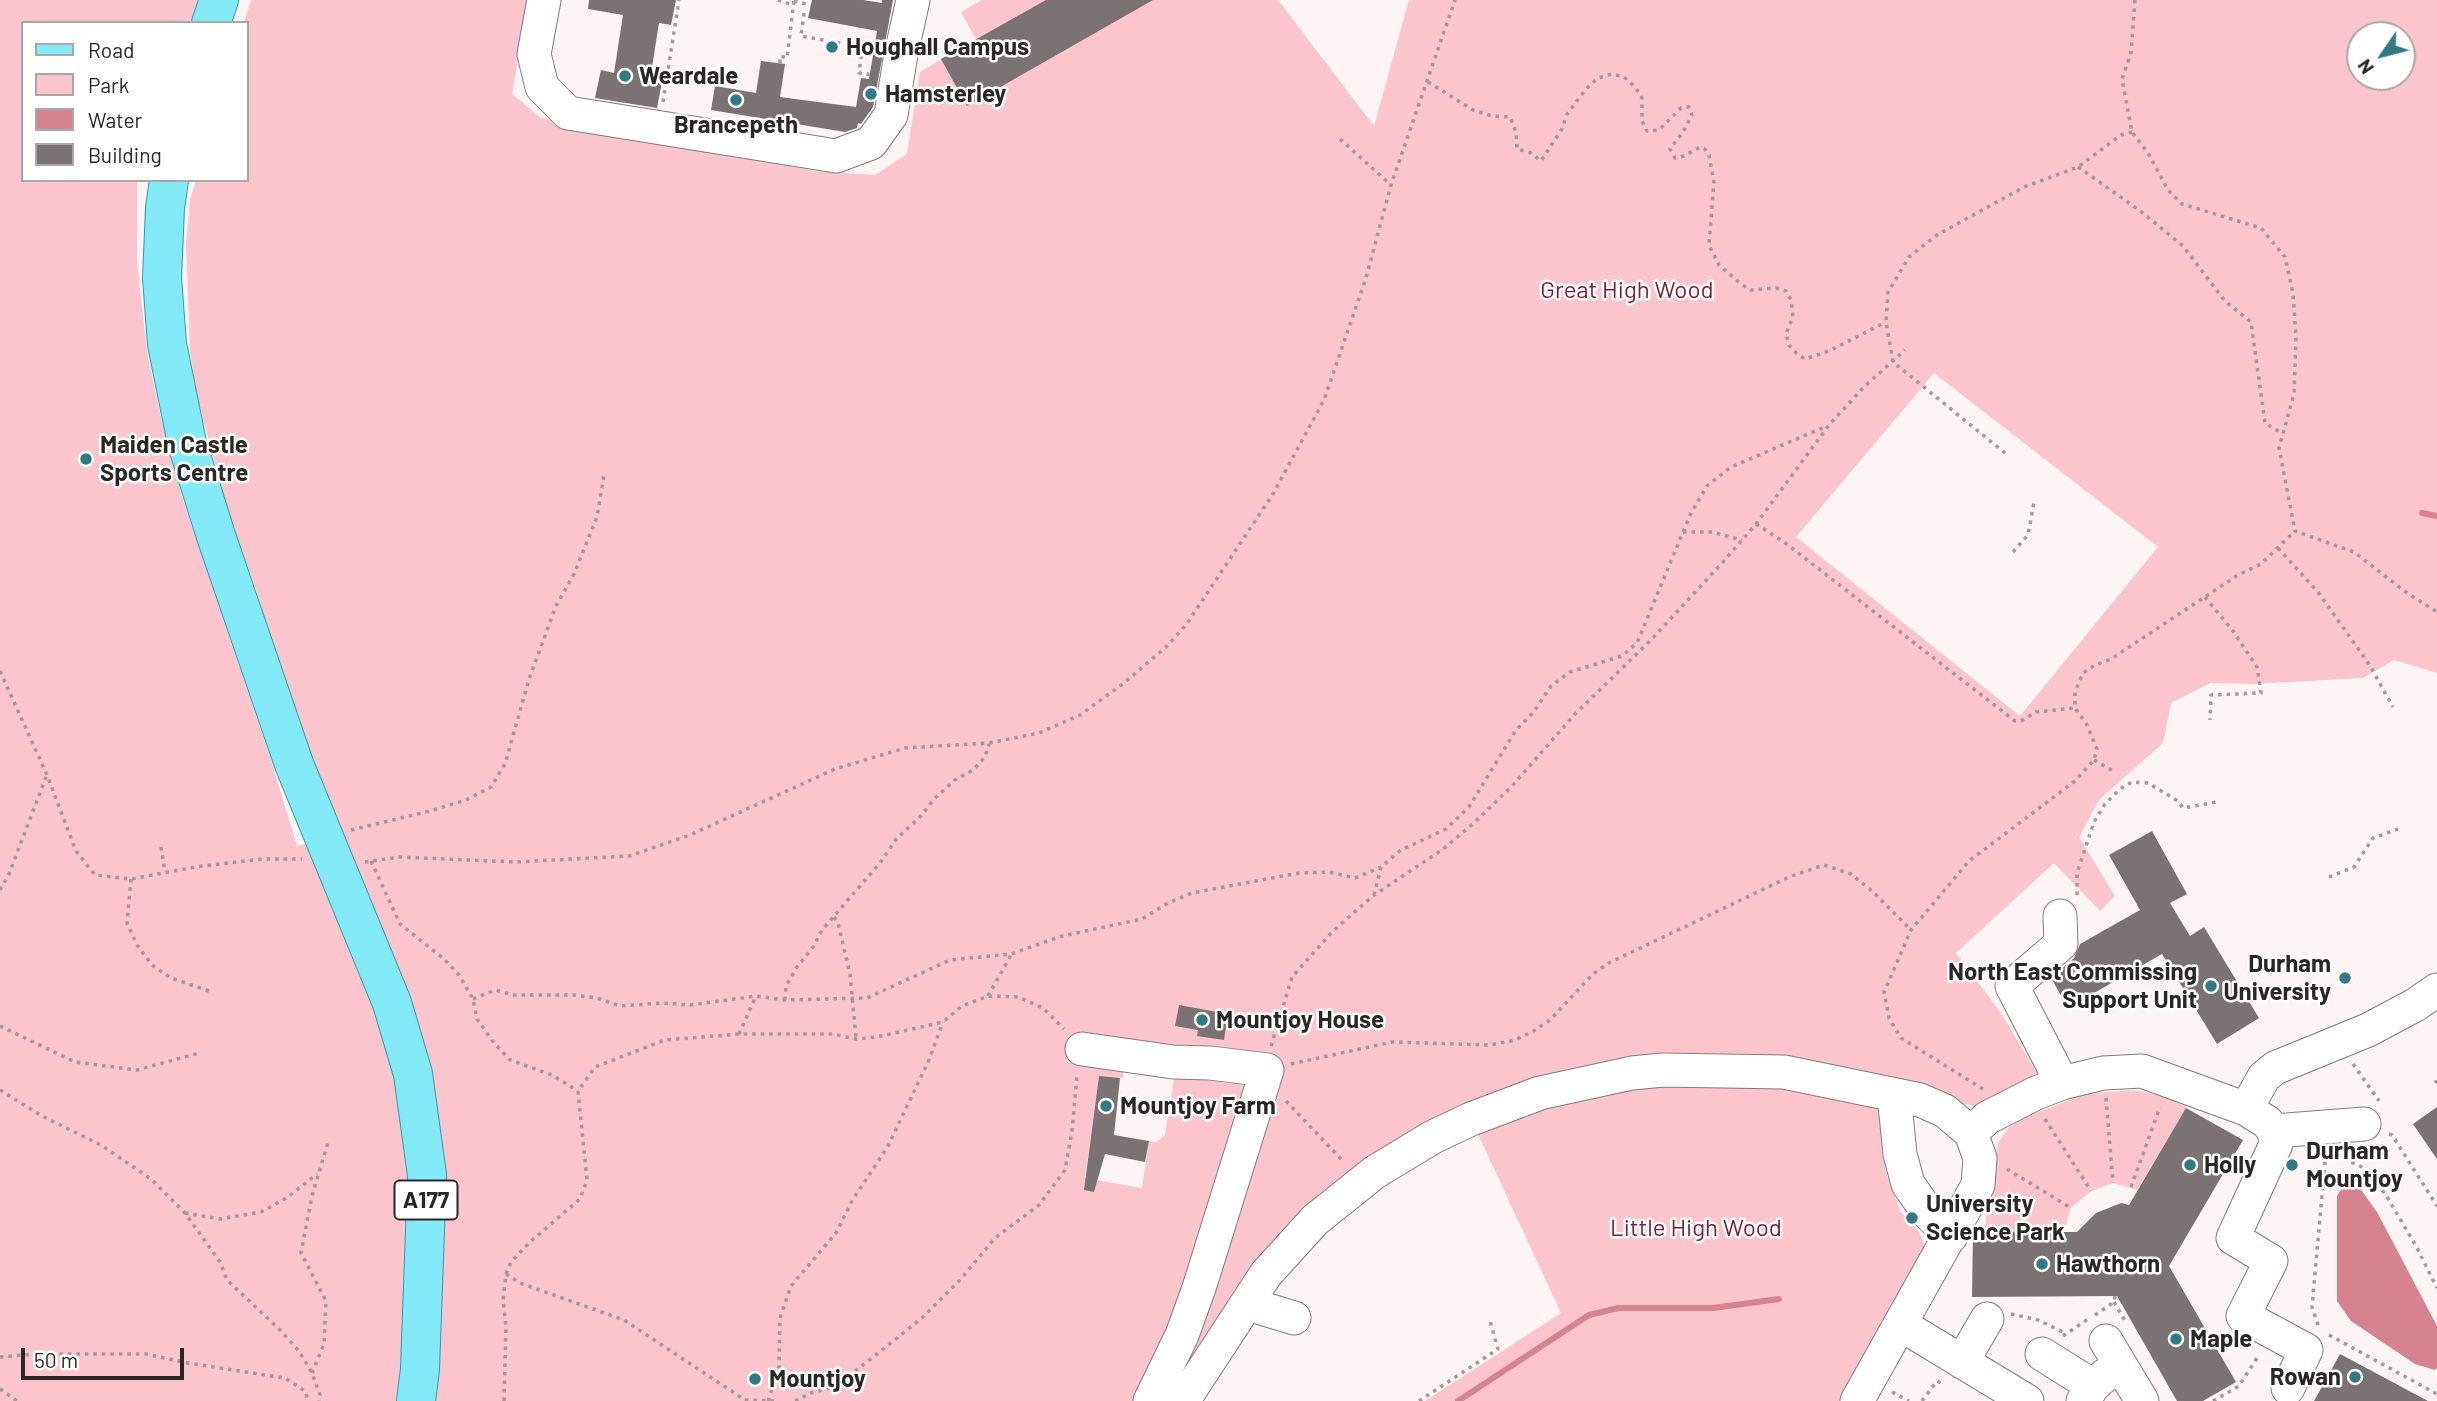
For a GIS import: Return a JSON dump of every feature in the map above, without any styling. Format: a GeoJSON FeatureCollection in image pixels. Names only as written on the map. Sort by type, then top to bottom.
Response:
{"type":"FeatureCollection","features":[{"type":"Feature","properties":{"kind":"main road"},"geometry":{"type":"LineString","coordinates":[[212,21],[219,0]]}},
{"type":"Feature","properties":{"kind":"main road","name":"A177"},"geometry":{"type":"LineString","coordinates":[[169,182],[162,278],[167,344],[187,443],[294,764],[392,1003],[413,1074],[427,1175],[420,1369],[416,1401]]}},
{"type":"Feature","properties":{"kind":"lane"},"geometry":{"type":"LineString","coordinates":[[544,0],[534,54],[542,87],[568,113],[836,156],[871,143],[891,115],[901,54],[914,1]]}},
{"type":"Feature","properties":{"kind":"lane"},"geometry":{"type":"LineString","coordinates":[[2060,916],[2061,944],[2012,986],[2063,1083]]}},
{"type":"Feature","properties":{"kind":"lane"},"geometry":{"type":"LineString","coordinates":[[2246,1109],[2264,1077],[2276,1068],[2368,1030],[2437,990]]}},
{"type":"Feature","properties":{"kind":"lane"},"geometry":{"type":"LineString","coordinates":[[1082,1049],[1173,1062],[1210,1063],[1265,1075],[1199,1288],[1182,1335],[1150,1401]]}},
{"type":"Feature","properties":{"kind":"lane"},"geometry":{"type":"LineString","coordinates":[[1183,1401],[1266,1274],[1315,1220],[1360,1183],[1433,1137],[1471,1119],[1540,1093],[1632,1073],[1663,1070],[1784,1072],[1920,1100],[1944,1111],[1975,1145]]}},
{"type":"Feature","properties":{"kind":"lane"},"geometry":{"type":"LineString","coordinates":[[1857,1401],[1978,1185],[1975,1145],[1987,1118],[2063,1083],[2103,1073],[2142,1071],[2246,1109],[2267,1122],[2274,1131],[2276,1144],[2272,1155],[2233,1238],[2271,1261],[2243,1316],[2306,1350],[2288,1388]]}},
{"type":"Feature","properties":{"kind":"lane"},"geometry":{"type":"LineString","coordinates":[[1894,1095],[1900,1154],[1908,1184],[1929,1214],[1951,1236]]}},
{"type":"Feature","properties":{"kind":"lane"},"geometry":{"type":"LineString","coordinates":[[2274,1131],[2382,1123]]}},
{"type":"Feature","properties":{"kind":"lane"},"geometry":{"type":"LineString","coordinates":[[1248,1304],[1294,1318]]}},
{"type":"Feature","properties":{"kind":"lane"},"geometry":{"type":"LineString","coordinates":[[1955,1375],[1987,1319]]}},
{"type":"Feature","properties":{"kind":"lane"},"geometry":{"type":"LineString","coordinates":[[1900,1324],[1955,1375],[2027,1401]]}},
{"type":"Feature","properties":{"kind":"lane"},"geometry":{"type":"LineString","coordinates":[[2052,1349],[2088,1394],[2104,1376],[2113,1354],[2142,1401]]}},
{"type":"Feature","properties":{"kind":"path"},"geometry":{"type":"LineString","coordinates":[[658,128],[680,0]]}},
{"type":"Feature","properties":{"kind":"path"},"geometry":{"type":"LineString","coordinates":[[778,0],[811,5]]}},
{"type":"Feature","properties":{"kind":"path"},"geometry":{"type":"LineString","coordinates":[[359,863],[400,858],[515,862],[629,856],[690,835],[835,769],[905,748],[989,743],[1039,733],[1080,715],[1124,683],[1166,647],[1186,625],[1273,494],[1324,400],[1366,278],[1391,185],[1455,0]]}},
{"type":"Feature","properties":{"kind":"path"},"geometry":{"type":"LineString","coordinates":[[2135,0],[2131,53],[2122,79],[2132,132],[2148,153],[2168,190],[2182,204],[2261,228],[2285,257],[2293,293],[2296,338],[2294,394],[2279,448],[2295,531]]}},
{"type":"Feature","properties":{"kind":"path"},"geometry":{"type":"LineString","coordinates":[[780,64],[780,56],[787,58],[794,2]]}},
{"type":"Feature","properties":{"kind":"path"},"geometry":{"type":"LineString","coordinates":[[801,36],[804,13]]}},
{"type":"Feature","properties":{"kind":"path"},"geometry":{"type":"LineString","coordinates":[[790,35],[901,54]]}},
{"type":"Feature","properties":{"kind":"path"},"geometry":{"type":"LineString","coordinates":[[862,47],[859,73],[868,74],[868,78]]}},
{"type":"Feature","properties":{"kind":"path"},"geometry":{"type":"LineString","coordinates":[[1427,82],[1473,110],[1492,116],[1510,117],[1517,132],[1517,149],[1531,153],[1541,161],[1562,128],[1567,114],[1598,78],[1612,74],[1624,77],[1635,87],[1642,98],[1642,121],[1647,131],[1659,130],[1681,108],[1689,107],[1692,116],[1670,149],[1675,158],[1700,147],[1709,155],[1714,182],[1709,245],[1719,265],[1751,290],[1776,288],[1786,291],[1791,300],[1793,317],[1787,334],[1789,345],[1797,354],[1805,359],[1816,356],[1847,344],[1886,322]]}},
{"type":"Feature","properties":{"kind":"path"},"geometry":{"type":"LineString","coordinates":[[2005,453],[1894,362],[1886,322],[1888,292],[1909,257],[1937,235],[2024,187],[2078,167],[2121,135],[2132,132]]}},
{"type":"Feature","properties":{"kind":"path"},"geometry":{"type":"LineString","coordinates":[[1340,139],[1391,185]]}},
{"type":"Feature","properties":{"kind":"path"},"geometry":{"type":"LineString","coordinates":[[2078,167],[2183,246],[2225,301],[2251,321],[2265,423],[2283,434]]}},
{"type":"Feature","properties":{"kind":"path"},"geometry":{"type":"LineString","coordinates":[[1265,1075],[1292,976],[1332,931],[1374,895],[1442,849],[1474,823],[1742,540],[1829,425],[1864,387],[1906,349]]}},
{"type":"Feature","properties":{"kind":"path"},"geometry":{"type":"LineString","coordinates":[[473,999],[495,990],[514,995],[573,995],[597,998],[620,1006],[662,1003],[690,1005],[756,996],[785,1000],[867,998],[950,960],[1011,954],[1062,936],[1142,919],[1168,903],[1192,893],[1299,873],[1329,872],[1355,878],[1381,867],[1401,850],[1446,829],[1469,807],[1516,730],[1533,713],[1551,686],[1570,672],[1622,656],[1637,643],[1691,513],[1707,486],[1731,467],[1829,425]]}},
{"type":"Feature","properties":{"kind":"path"},"geometry":{"type":"LineString","coordinates":[[342,833],[466,800],[491,787],[505,764],[529,679],[556,606],[574,574],[597,517],[604,475]]}},
{"type":"Feature","properties":{"kind":"path"},"geometry":{"type":"LineString","coordinates":[[2013,552],[2028,535],[2035,502]]}},
{"type":"Feature","properties":{"kind":"path"},"geometry":{"type":"LineString","coordinates":[[1756,524],[1784,542],[2014,721],[2021,721],[2036,712],[2075,708]]}},
{"type":"Feature","properties":{"kind":"path"},"geometry":{"type":"LineString","coordinates":[[2091,1191],[2020,1101],[1901,1038],[1889,1018],[1884,992],[1911,930],[1969,861],[2075,780],[2094,761],[2097,749],[2086,723],[2075,708],[2075,692],[2083,673],[2111,659],[2204,597],[2261,564],[2295,531]]}},
{"type":"Feature","properties":{"kind":"path"},"geometry":{"type":"LineString","coordinates":[[2295,531],[2354,552],[2407,593],[2437,612]]}},
{"type":"Feature","properties":{"kind":"path"},"geometry":{"type":"LineString","coordinates":[[1683,532],[1712,532],[1742,540]]}},
{"type":"Feature","properties":{"kind":"path"},"geometry":{"type":"LineString","coordinates":[[2278,548],[2318,592],[2369,664],[2393,707]]}},
{"type":"Feature","properties":{"kind":"path"},"geometry":{"type":"LineString","coordinates":[[2204,597],[2233,631],[2257,667],[2261,693],[2211,695],[2210,720]]}},
{"type":"Feature","properties":{"kind":"path"},"geometry":{"type":"LineString","coordinates":[[1637,643],[1640,650]]}},
{"type":"Feature","properties":{"kind":"path"},"geometry":{"type":"LineString","coordinates":[[0,671],[47,775],[76,851],[95,875],[131,879],[262,859],[309,859]]}},
{"type":"Feature","properties":{"kind":"path"},"geometry":{"type":"LineString","coordinates":[[785,1000],[786,986],[822,930],[880,863],[897,838],[945,789],[973,770],[985,757],[989,743]]}},
{"type":"Feature","properties":{"kind":"path"},"geometry":{"type":"LineString","coordinates":[[2094,761],[2115,772]]}},
{"type":"Feature","properties":{"kind":"path"},"geometry":{"type":"LineString","coordinates":[[0,890],[9,874],[47,775]]}},
{"type":"Feature","properties":{"kind":"path"},"geometry":{"type":"LineString","coordinates":[[2060,916],[2076,903],[2077,873],[2094,822],[2105,804],[2120,789],[2132,782],[2148,783],[2183,808],[2217,802]]}},
{"type":"Feature","properties":{"kind":"path"},"geometry":{"type":"LineString","coordinates":[[2329,877],[2354,867],[2373,838],[2398,829]]}},
{"type":"Feature","properties":{"kind":"path"},"geometry":{"type":"LineString","coordinates":[[161,847],[165,872]]}},
{"type":"Feature","properties":{"kind":"path"},"geometry":{"type":"LineString","coordinates":[[371,861],[400,924],[444,959],[459,975],[473,999],[477,1019],[494,1043],[510,1060],[552,1075],[578,1091]]}},
{"type":"Feature","properties":{"kind":"path"},"geometry":{"type":"LineString","coordinates":[[1265,1075],[1362,1047],[1392,1042],[1490,1045],[1515,1040],[1550,1020],[1593,974],[1609,963],[1789,877],[1824,865],[1851,874],[1911,930]]}},
{"type":"Feature","properties":{"kind":"path"},"geometry":{"type":"LineString","coordinates":[[1374,895],[1381,867]]}},
{"type":"Feature","properties":{"kind":"path"},"geometry":{"type":"LineString","coordinates":[[131,879],[127,923],[144,955],[152,965],[171,978],[209,991]]}},
{"type":"Feature","properties":{"kind":"path"},"geometry":{"type":"LineString","coordinates":[[834,917],[838,923],[850,974],[856,1039]]}},
{"type":"Feature","properties":{"kind":"path"},"geometry":{"type":"LineString","coordinates":[[988,996],[1011,954]]}},
{"type":"Feature","properties":{"kind":"path"},"geometry":{"type":"LineString","coordinates":[[739,1034],[756,996]]}},
{"type":"Feature","properties":{"kind":"path"},"geometry":{"type":"LineString","coordinates":[[504,1401],[506,1326],[503,1300],[506,1274],[511,1262],[520,1252],[580,1199],[587,1180],[578,1091],[595,1067],[664,1040],[739,1034],[833,1034],[856,1039],[877,1037],[943,1021],[962,1006],[988,996],[1018,998],[1043,1008],[1082,1049],[1065,1170],[1039,1205],[995,1238],[923,1317],[836,1386],[795,1401]]}},
{"type":"Feature","properties":{"kind":"path"},"geometry":{"type":"LineString","coordinates":[[768,1400],[779,1367],[780,1318],[791,1286],[836,1233],[852,1201],[888,1146],[929,1060],[943,1021]]}},
{"type":"Feature","properties":{"kind":"path"},"geometry":{"type":"LineString","coordinates":[[0,1026],[75,1062],[137,1070],[200,1052]]}},
{"type":"Feature","properties":{"kind":"path"},"geometry":{"type":"LineString","coordinates":[[2337,1042],[2382,1123],[2437,1206]]}},
{"type":"Feature","properties":{"kind":"path"},"geometry":{"type":"LineString","coordinates":[[2103,1073],[2113,1183]]}},
{"type":"Feature","properties":{"kind":"path"},"geometry":{"type":"LineString","coordinates":[[1265,1075],[1360,1183]]}},
{"type":"Feature","properties":{"kind":"path"},"geometry":{"type":"LineString","coordinates":[[2131,1187],[2168,1079]]}},
{"type":"Feature","properties":{"kind":"path"},"geometry":{"type":"LineString","coordinates":[[0,1090],[42,1116],[101,1144],[151,1179],[186,1213],[220,1262],[227,1280],[299,1351],[312,1373],[320,1395],[319,1401]]}},
{"type":"Feature","properties":{"kind":"path"},"geometry":{"type":"LineString","coordinates":[[312,1373],[324,1343],[326,1301],[301,1253],[318,1173],[329,1139]]}},
{"type":"Feature","properties":{"kind":"path"},"geometry":{"type":"LineString","coordinates":[[1975,1145],[1995,1162],[2071,1208]]}},
{"type":"Feature","properties":{"kind":"path"},"geometry":{"type":"LineString","coordinates":[[2437,1289],[2416,1245],[2386,1195],[2364,1168],[2330,1152],[2325,1162],[2312,1307],[2314,1317],[2318,1326],[2329,1335],[2437,1394]]}},
{"type":"Feature","properties":{"kind":"path"},"geometry":{"type":"LineString","coordinates":[[186,1213],[219,1219],[261,1212],[288,1198],[318,1173]]}},
{"type":"Feature","properties":{"kind":"path"},"geometry":{"type":"LineString","coordinates":[[506,1274],[520,1283],[624,1320],[745,1400],[776,1401]]}},
{"type":"Feature","properties":{"kind":"path"},"geometry":{"type":"LineString","coordinates":[[1987,1319],[1998,1310],[2038,1320],[2052,1349],[2114,1302],[2115,1296]]}},
{"type":"Feature","properties":{"kind":"path"},"geometry":{"type":"LineString","coordinates":[[1419,1401],[1498,1349],[1490,1321]]}},
{"type":"Feature","properties":{"kind":"path"},"geometry":{"type":"LineString","coordinates":[[2213,1401],[2239,1386],[2273,1332]]}},
{"type":"Feature","properties":{"kind":"path"},"geometry":{"type":"LineString","coordinates":[[0,1357],[34,1354],[146,1354],[285,1377],[304,1391],[308,1401]]}},
{"type":"Feature","properties":{"kind":"path"},"geometry":{"type":"LineString","coordinates":[[1922,1401],[1937,1381],[1955,1375]]}},
{"type":"Feature","properties":{"kind":"path"},"geometry":{"type":"LineString","coordinates":[[0,1389],[17,1401]]}},
{"type":"Feature","properties":{"kind":"green space"},"geometry":{"type":"Polygon","coordinates":[[[0,0],[198,0],[191,21],[21,21],[21,182],[137,182],[137,260],[147,352],[161,418],[183,500],[270,757],[297,846],[324,839],[320,782],[278,667],[255,586],[229,516],[197,396],[190,351],[186,242],[190,200],[195,182],[248,182],[248,21],[245,21],[251,0],[528,0],[512,94],[541,118],[816,171],[875,175],[907,154],[920,72],[976,39],[961,12],[982,0],[1278,0],[1374,126],[1409,0],[2437,0],[2437,673],[2394,660],[2363,678],[2254,684],[2210,683],[2171,703],[2163,743],[2099,800],[2079,837],[2115,896],[2100,911],[2054,863],[1956,953],[2001,1013],[2037,1073],[1975,1106],[1950,1102],[1881,1117],[1886,1173],[1900,1211],[1919,1232],[1926,1247],[1842,1401],[1425,1401],[1561,1313],[1471,1119],[1375,1172],[1176,1401],[0,1401],[0,0]],[[1934,373],[1796,537],[2020,716],[2158,547],[1934,373]],[[1123,1067],[1123,1078],[1099,1077],[1085,1178],[1142,1188],[1149,1141],[1156,1142],[1165,1135],[1176,1068],[1123,1067]]]}},
{"type":"Feature","properties":{"kind":"green space"},"geometry":{"type":"Polygon","coordinates":[[[2133,1090],[2164,1096],[2187,1107],[2137,1190],[2113,1183],[2091,1191],[2071,1208],[2064,1232],[1986,1232],[1986,1213],[1976,1212],[1995,1162],[1998,1143],[2009,1127],[2026,1117],[2084,1094],[2133,1090]]]}},
{"type":"Feature","properties":{"kind":"water"},"geometry":{"type":"Polygon","coordinates":[[[2356,1183],[2377,1212],[2437,1326],[2435,1370],[2415,1364],[2351,1321],[2337,1301],[2337,1196],[2343,1186],[2356,1183]]]}},
{"type":"Feature","properties":{"kind":"building"},"geometry":{"type":"Polygon","coordinates":[[[589,0],[676,0],[671,25],[659,23],[650,80],[662,82],[657,108],[595,98],[601,70],[614,73],[623,15],[588,9],[589,0]]]}},
{"type":"Feature","properties":{"kind":"building"},"geometry":{"type":"Polygon","coordinates":[[[812,0],[863,0],[882,3],[882,0],[893,0],[873,107],[861,124],[858,123],[857,128],[845,132],[711,110],[715,86],[756,93],[761,61],[785,64],[780,97],[856,107],[861,78],[869,79],[877,31],[808,18],[812,0]]]}},
{"type":"Feature","properties":{"kind":"building"},"geometry":{"type":"Polygon","coordinates":[[[1046,0],[1153,0],[967,106],[941,59],[1046,0]]]}},
{"type":"Feature","properties":{"kind":"building"},"geometry":{"type":"Polygon","coordinates":[[[2152,831],[2187,894],[2170,903],[2190,936],[2204,927],[2259,1018],[2217,1044],[2162,954],[2068,1008],[2051,978],[2074,958],[2080,944],[2140,910],[2109,855],[2152,831]]]}},
{"type":"Feature","properties":{"kind":"building","name":"Mountjoy House"},"geometry":{"type":"Polygon","coordinates":[[[1179,1005],[1228,1014],[1224,1040],[1197,1036],[1198,1030],[1175,1026],[1179,1005]]]}},
{"type":"Feature","properties":{"kind":"building","name":"Mountjoy Farm"},"geometry":{"type":"Polygon","coordinates":[[[1099,1076],[1120,1078],[1114,1135],[1149,1141],[1145,1162],[1105,1154],[1094,1192],[1084,1190],[1099,1076]]]}},
{"type":"Feature","properties":{"kind":"building"},"geometry":{"type":"Polygon","coordinates":[[[2437,1107],[2437,1159],[2413,1124],[2437,1107]]]}},
{"type":"Feature","properties":{"kind":"building"},"geometry":{"type":"Polygon","coordinates":[[[2186,1108],[2243,1140],[2169,1266],[2236,1382],[2203,1401],[2177,1401],[2117,1296],[1972,1297],[1973,1232],[2077,1232],[2096,1213],[2121,1203],[2129,1205],[2186,1108]]]}},
{"type":"Feature","properties":{"kind":"building","name":"Rowan"},"geometry":{"type":"Polygon","coordinates":[[[2340,1354],[2428,1401],[2314,1401],[2340,1354]]]}},
{"type":"Feature","properties":{"kind":"waterway"},"geometry":{"type":"LineString","coordinates":[[2422,513],[2437,516]]}},
{"type":"Feature","properties":{"kind":"waterway"},"geometry":{"type":"LineString","coordinates":[[1458,1401],[1589,1315],[1618,1308],[1713,1308],[1779,1299]]}},
{"type":"Feature","properties":{"kind":"place","name":"Houghall Campus"},"geometry":{"type":"Point","coordinates":[832,47]}},
{"type":"Feature","properties":{"kind":"place","name":"Weardale"},"geometry":{"type":"Point","coordinates":[625,76]}},
{"type":"Feature","properties":{"kind":"place","name":"Hamsterley"},"geometry":{"type":"Point","coordinates":[871,94]}},
{"type":"Feature","properties":{"kind":"place","name":"Brancepeth"},"geometry":{"type":"Point","coordinates":[736,100]}},
{"type":"Feature","properties":{"kind":"place","name":"Maiden Castle Sports Centre"},"geometry":{"type":"Point","coordinates":[86,459]}},
{"type":"Feature","properties":{"kind":"place","name":"Durham University"},"geometry":{"type":"Point","coordinates":[2345,978]}},
{"type":"Feature","properties":{"kind":"place","name":"North East Commissing Support Unit"},"geometry":{"type":"Point","coordinates":[2211,986]}},
{"type":"Feature","properties":{"kind":"place","name":"Mountjoy House"},"geometry":{"type":"Point","coordinates":[1202,1020]}},
{"type":"Feature","properties":{"kind":"place","name":"Mountjoy Farm"},"geometry":{"type":"Point","coordinates":[1106,1106]}},
{"type":"Feature","properties":{"kind":"place","name":"Holly"},"geometry":{"type":"Point","coordinates":[2190,1165]}},
{"type":"Feature","properties":{"kind":"place","name":"Durham Mountjoy"},"geometry":{"type":"Point","coordinates":[2292,1165]}},
{"type":"Feature","properties":{"kind":"place","name":"University Science Park"},"geometry":{"type":"Point","coordinates":[1912,1218]}},
{"type":"Feature","properties":{"kind":"place","name":"Hawthorn"},"geometry":{"type":"Point","coordinates":[2042,1264]}},
{"type":"Feature","properties":{"kind":"place","name":"Maple"},"geometry":{"type":"Point","coordinates":[2176,1339]}},
{"type":"Feature","properties":{"kind":"place","name":"Rowan"},"geometry":{"type":"Point","coordinates":[2355,1377]}},
{"type":"Feature","properties":{"kind":"place","name":"Mountjoy"},"geometry":{"type":"Point","coordinates":[755,1379]}},
{"type":"Feature","properties":{"kind":"park label","name":"Great High Wood"},"geometry":{"type":"Point","coordinates":[1627,290]}},
{"type":"Feature","properties":{"kind":"park label","name":"Little High Wood"},"geometry":{"type":"Point","coordinates":[1696,1228]}}]}
